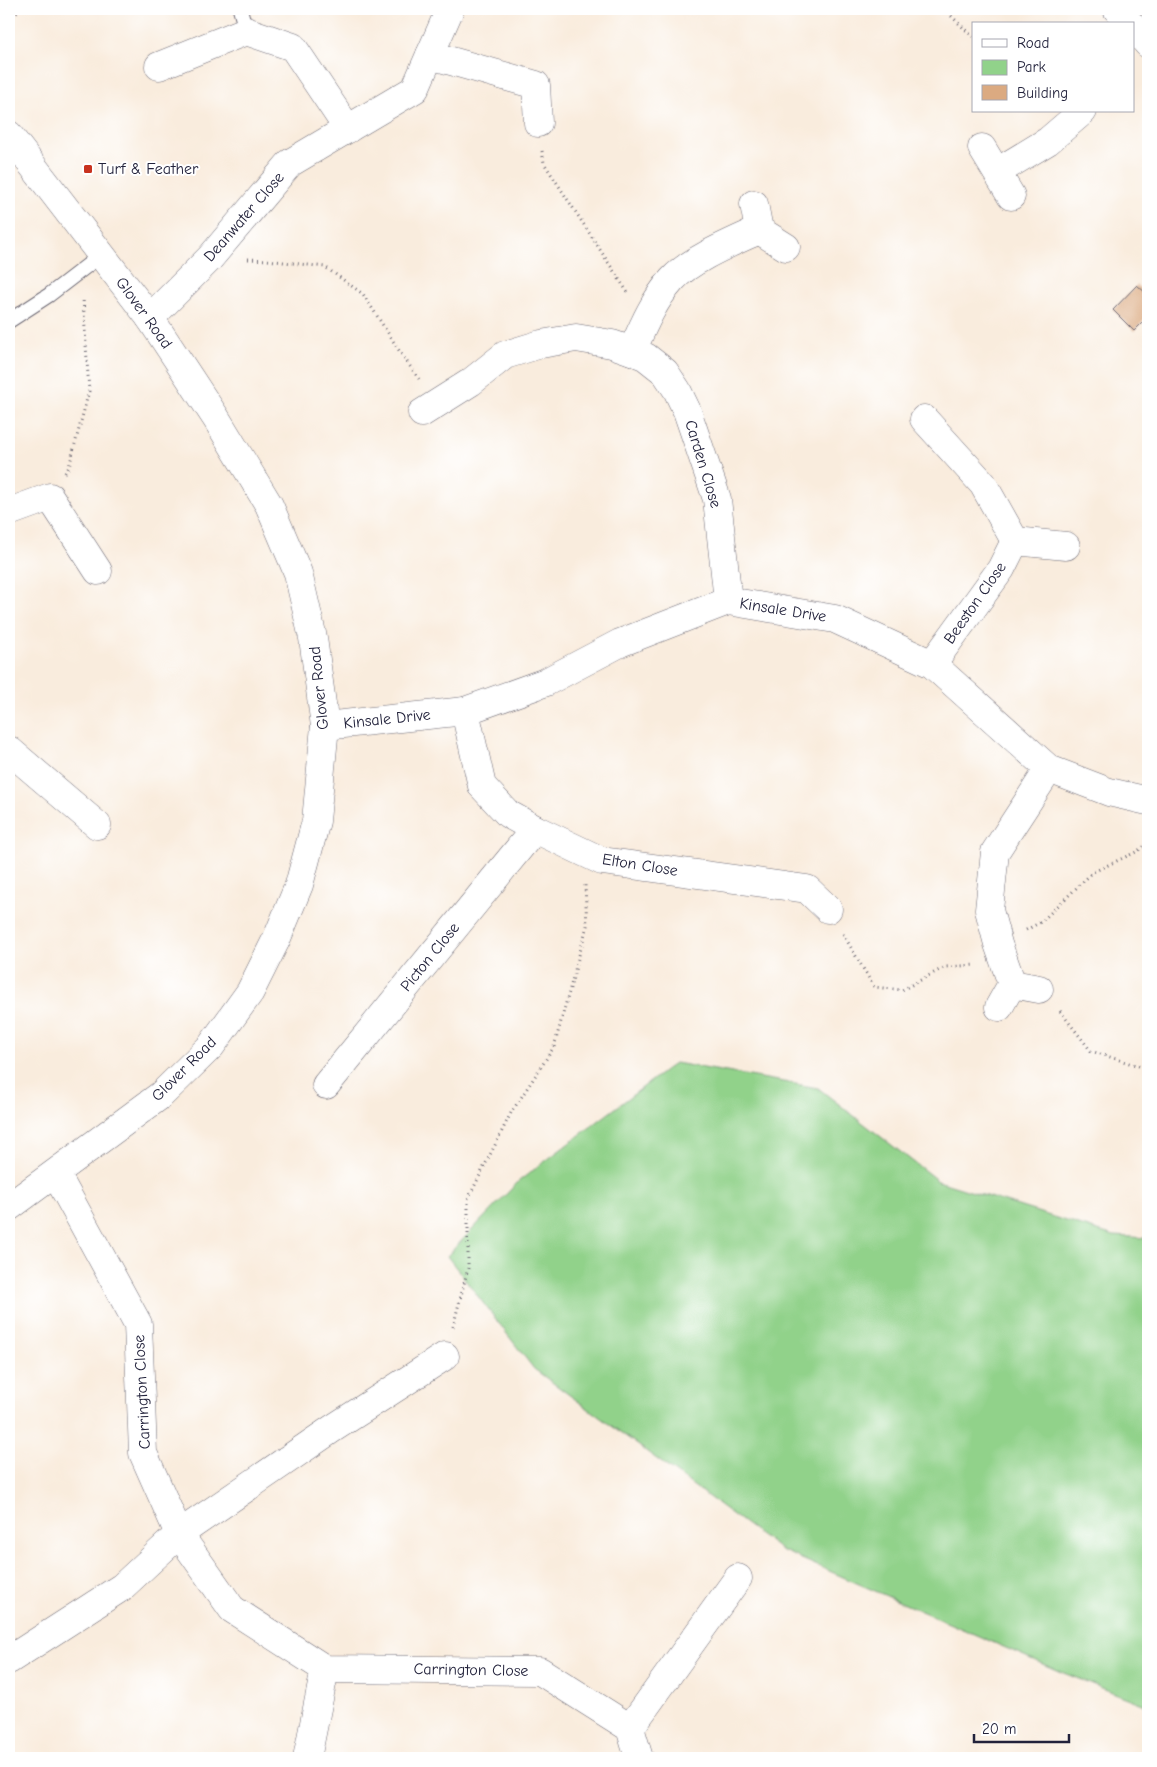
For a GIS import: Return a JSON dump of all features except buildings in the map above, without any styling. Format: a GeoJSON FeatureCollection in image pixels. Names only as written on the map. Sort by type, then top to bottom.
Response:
{"type":"FeatureCollection","features":[{"type":"Feature","properties":{"kind":"street","name":"Deanwater Close"},"geometry":{"type":"LineString","coordinates":[[150,318],[210,258],[290,163],[415,89],[450,9]]}},
{"type":"Feature","properties":{"kind":"street"},"geometry":{"type":"LineString","coordinates":[[1117,9],[1128,22]]}},
{"type":"Feature","properties":{"kind":"street"},"geometry":{"type":"LineString","coordinates":[[160,66],[243,20],[293,47],[348,129]]}},
{"type":"Feature","properties":{"kind":"street"},"geometry":{"type":"LineString","coordinates":[[1134,28],[1148,44],[1134,59]]}},
{"type":"Feature","properties":{"kind":"street"},"geometry":{"type":"LineString","coordinates":[[430,55],[536,85],[538,124]]}},
{"type":"Feature","properties":{"kind":"street"},"geometry":{"type":"LineString","coordinates":[[996,172],[1048,141],[1082,112]]}},
{"type":"Feature","properties":{"kind":"street","name":"Glover Road"},"geometry":{"type":"LineString","coordinates":[[9,135],[150,318],[216,418],[269,505],[298,573],[313,638],[325,726],[316,821],[299,885],[277,938],[250,992],[211,1046],[161,1095],[9,1207]]}},
{"type":"Feature","properties":{"kind":"street"},"geometry":{"type":"LineString","coordinates":[[982,148],[1011,196]]}},
{"type":"Feature","properties":{"kind":"street"},"geometry":{"type":"LineString","coordinates":[[754,204],[759,230],[786,247]]}},
{"type":"Feature","properties":{"kind":"street"},"geometry":{"type":"LineString","coordinates":[[632,351],[646,320],[672,279],[688,267],[759,230]]}},
{"type":"Feature","properties":{"kind":"street","name":"Carden Close"},"geometry":{"type":"LineString","coordinates":[[430,408],[471,382],[505,355],[541,344],[576,338],[612,344],[646,357],[665,372],[677,390],[687,412],[717,499],[728,601]]}},
{"type":"Feature","properties":{"kind":"street"},"geometry":{"type":"LineString","coordinates":[[924,419],[983,484],[1015,541],[1066,546]]}},
{"type":"Feature","properties":{"kind":"street"},"geometry":{"type":"LineString","coordinates":[[9,512],[50,497],[98,571]]}},
{"type":"Feature","properties":{"kind":"street","name":"Beeston Close"},"geometry":{"type":"LineString","coordinates":[[932,664],[1001,569],[1015,541]]}},
{"type":"Feature","properties":{"kind":"street","name":"Kinsale Drive"},"geometry":{"type":"LineString","coordinates":[[325,726],[465,711],[546,682],[620,643],[728,601],[835,618],[932,664],[1048,769],[1110,792],[1148,800]]}},
{"type":"Feature","properties":{"kind":"street","name":"Elton Close"},"geometry":{"type":"LineString","coordinates":[[465,711],[482,786],[508,814],[535,829],[602,861],[807,889],[828,909]]}},
{"type":"Feature","properties":{"kind":"street"},"geometry":{"type":"LineString","coordinates":[[9,750],[97,825]]}},
{"type":"Feature","properties":{"kind":"street"},"geometry":{"type":"LineString","coordinates":[[999,1007],[1005,964],[989,910],[995,852],[1048,769]]}},
{"type":"Feature","properties":{"kind":"street","name":"Picton Close"},"geometry":{"type":"LineString","coordinates":[[326,1085],[535,829]]}},
{"type":"Feature","properties":{"kind":"street"},"geometry":{"type":"LineString","coordinates":[[1005,964],[1039,989]]}},
{"type":"Feature","properties":{"kind":"street","name":"Carrington Close"},"geometry":{"type":"LineString","coordinates":[[56,1174],[138,1324],[143,1453],[179,1534],[232,1609],[325,1669],[540,1671],[630,1728]]}},
{"type":"Feature","properties":{"kind":"street"},"geometry":{"type":"LineString","coordinates":[[9,1660],[122,1587],[179,1534],[332,1429],[445,1356]]}},
{"type":"Feature","properties":{"kind":"street"},"geometry":{"type":"LineString","coordinates":[[639,1758],[630,1728],[738,1578]]}},
{"type":"Feature","properties":{"kind":"street"},"geometry":{"type":"LineString","coordinates":[[307,1758],[325,1669]]}},
{"type":"Feature","properties":{"kind":"lane"},"geometry":{"type":"LineString","coordinates":[[9,321],[49,295],[101,255]]}},
{"type":"Feature","properties":{"kind":"path"},"geometry":{"type":"LineString","coordinates":[[9,20],[21,9]]}},
{"type":"Feature","properties":{"kind":"path"},"geometry":{"type":"LineString","coordinates":[[944,9],[972,36]]}},
{"type":"Feature","properties":{"kind":"path"},"geometry":{"type":"LineString","coordinates":[[538,124],[544,163],[646,320]]}},
{"type":"Feature","properties":{"kind":"path"},"geometry":{"type":"LineString","coordinates":[[210,258],[267,260],[325,267],[363,294],[402,355],[430,408]]}},
{"type":"Feature","properties":{"kind":"path"},"geometry":{"type":"LineString","coordinates":[[50,497],[69,467],[89,391],[82,297]]}},
{"type":"Feature","properties":{"kind":"path"},"geometry":{"type":"LineString","coordinates":[[828,909],[874,987],[902,990],[945,966],[1005,964],[1041,922],[1093,872],[1136,852],[1148,844]]}},
{"type":"Feature","properties":{"kind":"path"},"geometry":{"type":"LineString","coordinates":[[445,1356],[468,1268],[468,1199],[511,1113],[554,1047],[587,926],[584,853]]}},
{"type":"Feature","properties":{"kind":"path"},"geometry":{"type":"LineString","coordinates":[[1039,989],[1052,1001],[1091,1051],[1148,1069]]}},
{"type":"Feature","properties":{"kind":"green space"},"geometry":{"type":"Polygon","coordinates":[[[675,1063],[818,1088],[938,1181],[1114,1236],[1148,1238],[1148,1706],[1061,1672],[781,1550],[534,1369],[447,1256],[519,1181],[675,1063]]]}},
{"type":"Feature","properties":{"kind":"place","name":"Turf & Feather"},"geometry":{"type":"Point","coordinates":[88,169]}}]}
